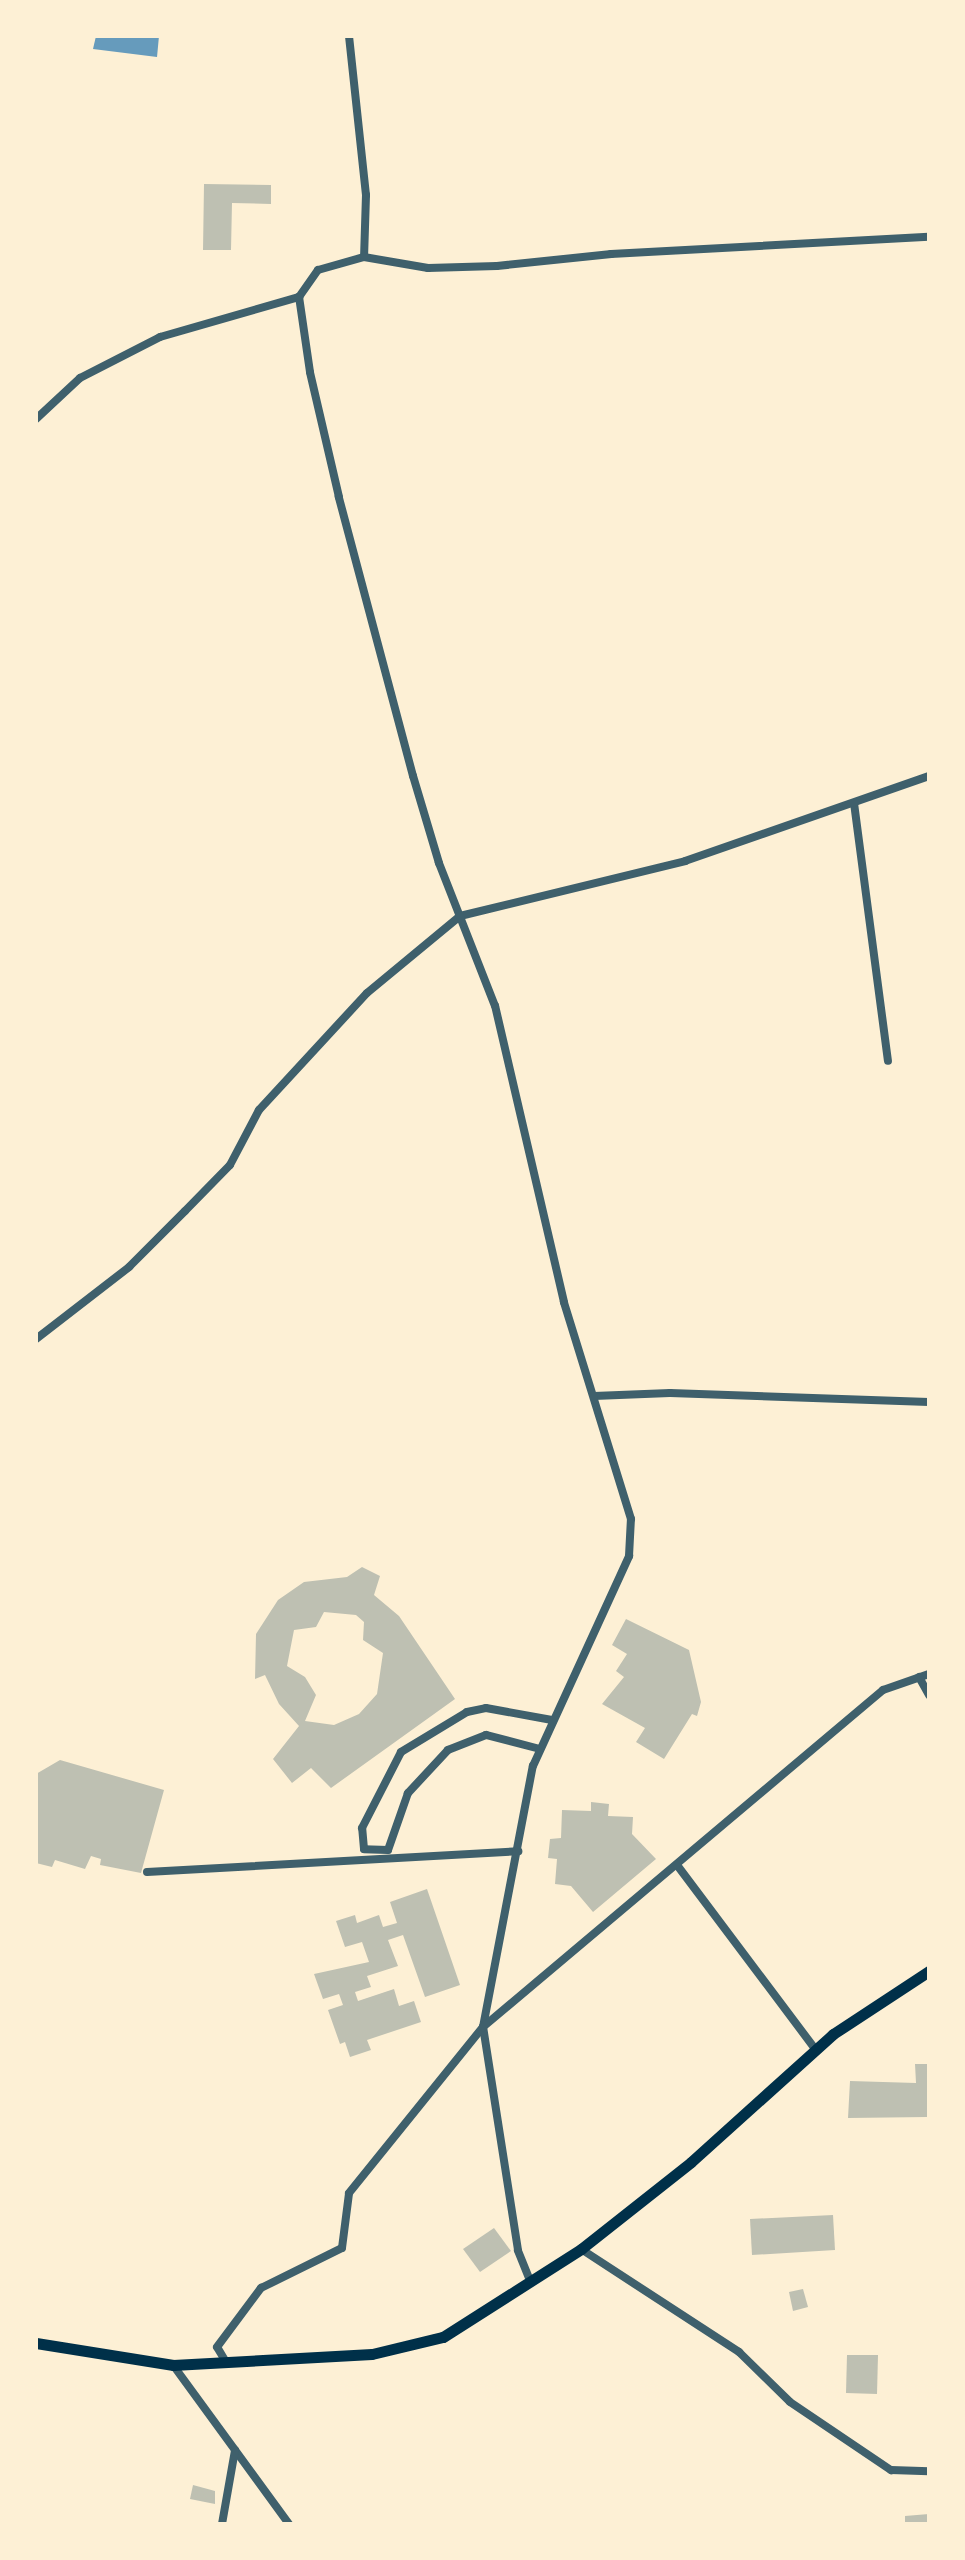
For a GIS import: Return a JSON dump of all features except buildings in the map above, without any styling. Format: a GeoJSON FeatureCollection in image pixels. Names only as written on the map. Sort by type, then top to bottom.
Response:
{"type":"FeatureCollection","features":[{"type":"Feature","properties":{"kind":"main road"},"geometry":{"type":"LineString","coordinates":[[36,2343],[173,2365],[372,2354],[443,2337],[581,2249],[691,2162],[816,2050],[929,1971]]}},
{"type":"Feature","properties":{"kind":"street"},"geometry":{"type":"LineString","coordinates":[[349,36],[366,195],[364,257]]}},
{"type":"Feature","properties":{"kind":"street"},"geometry":{"type":"LineString","coordinates":[[36,419],[80,378],[160,337],[299,297],[318,270],[364,257],[428,268],[497,266],[611,254],[929,237]]}},
{"type":"Feature","properties":{"kind":"street"},"geometry":{"type":"LineString","coordinates":[[299,297],[310,372],[339,497],[417,791],[495,1006],[564,1302],[631,1519],[629,1556],[540,1749],[483,2027],[518,2250],[531,2283]]}},
{"type":"Feature","properties":{"kind":"street"},"geometry":{"type":"LineString","coordinates":[[36,1339],[129,1267],[230,1165],[259,1110],[367,993],[460,916],[685,861],[929,776]]}},
{"type":"Feature","properties":{"kind":"street"},"geometry":{"type":"LineString","coordinates":[[854,803],[888,1061]]}},
{"type":"Feature","properties":{"kind":"street"},"geometry":{"type":"LineString","coordinates":[[594,1396],[686,1393],[929,1402]]}},
{"type":"Feature","properties":{"kind":"street"},"geometry":{"type":"LineString","coordinates":[[226,2362],[217,2347],[261,2288],[342,2248],[349,2193],[483,2027],[883,1690],[929,1674]]}},
{"type":"Feature","properties":{"kind":"street"},"geometry":{"type":"LineString","coordinates":[[919,1677],[929,1695]]}},
{"type":"Feature","properties":{"kind":"street"},"geometry":{"type":"LineString","coordinates":[[540,1749],[486,1735],[448,1750],[408,1793],[388,1850],[364,1849],[362,1828],[401,1752],[467,1712],[486,1708],[552,1720]]}},
{"type":"Feature","properties":{"kind":"street"},"geometry":{"type":"LineString","coordinates":[[147,1872],[518,1851]]}},
{"type":"Feature","properties":{"kind":"street"},"geometry":{"type":"LineString","coordinates":[[677,1865],[816,2050]]}},
{"type":"Feature","properties":{"kind":"street"},"geometry":{"type":"LineString","coordinates":[[581,2249],[739,2352],[790,2402],[891,2470],[929,2471]]}},
{"type":"Feature","properties":{"kind":"street"},"geometry":{"type":"LineString","coordinates":[[173,2365],[289,2524]]}},
{"type":"Feature","properties":{"kind":"street"},"geometry":{"type":"LineString","coordinates":[[222,2524],[235,2450]]}},
{"type":"Feature","properties":{"kind":"water"},"geometry":{"type":"Polygon","coordinates":[[[96,36],[159,36],[157,57],[93,49],[96,36]]]}}]}
